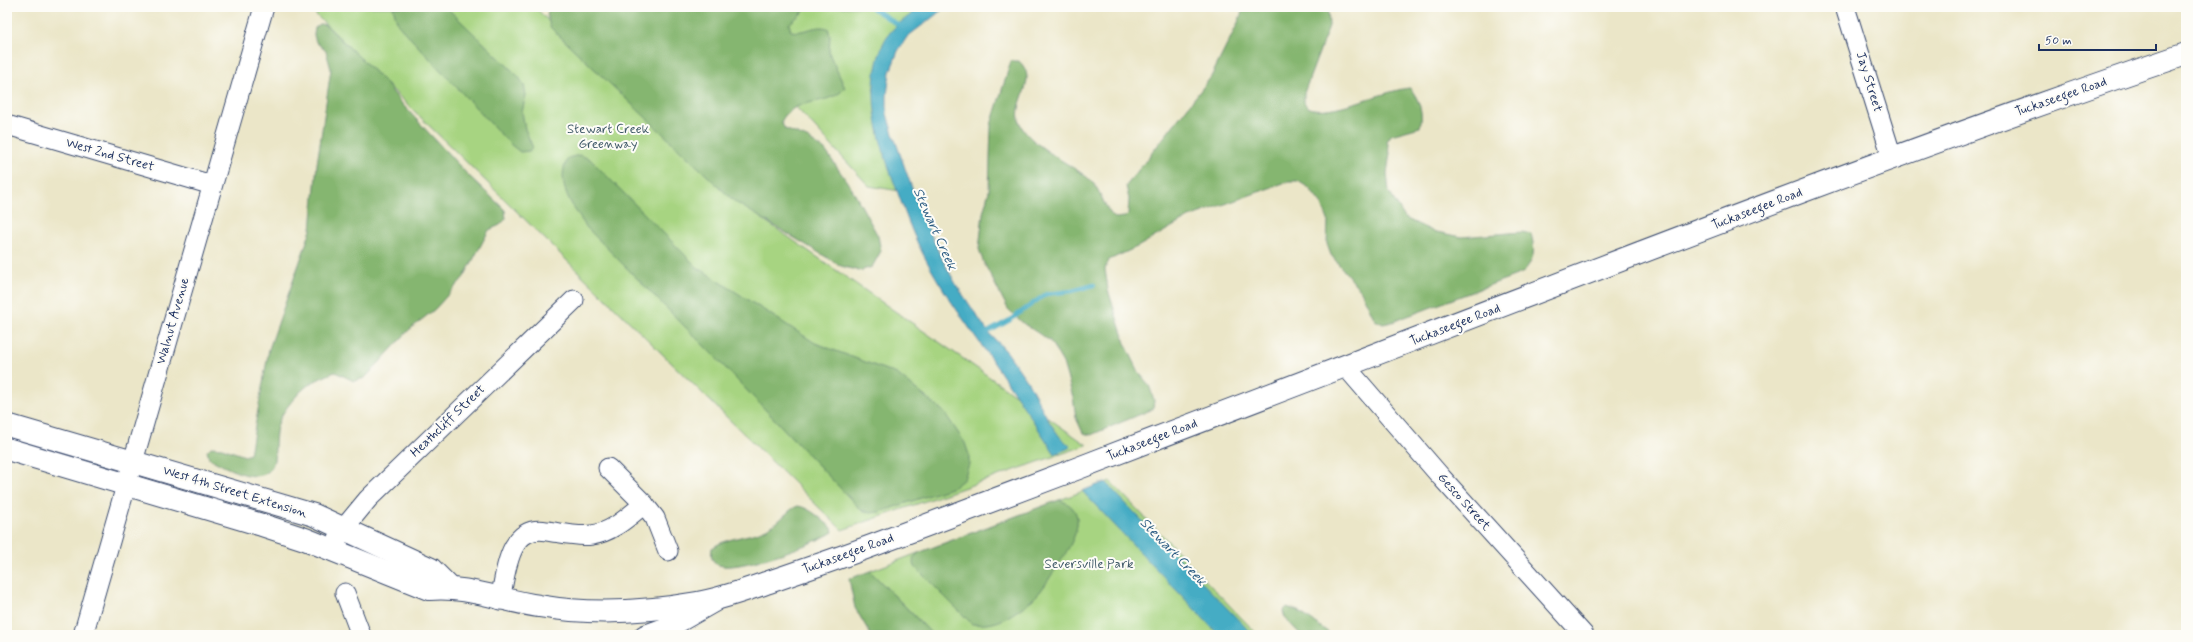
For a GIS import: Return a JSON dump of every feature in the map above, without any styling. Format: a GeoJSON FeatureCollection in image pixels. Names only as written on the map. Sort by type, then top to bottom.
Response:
{"type":"FeatureCollection","features":[{"type":"Feature","properties":{"kind":"main road","name":"Tuckaseegee Road"},"geometry":{"type":"LineString","coordinates":[[724,598],[902,535],[1346,367],[1892,157],[2042,103],[2186,54]]}},
{"type":"Feature","properties":{"kind":"main road","name":"West 4th Street Extension"},"geometry":{"type":"LineString","coordinates":[[7,425],[314,515],[431,569],[449,587]]}},
{"type":"Feature","properties":{"kind":"main road","name":"West 4th Street Extension"},"geometry":{"type":"LineString","coordinates":[[7,449],[260,524],[331,550],[429,589],[449,587],[500,600],[546,608],[591,611],[659,608],[724,598]]}},
{"type":"Feature","properties":{"kind":"street","name":"Walnut Avenue"},"geometry":{"type":"LineString","coordinates":[[83,635],[264,7]]}},
{"type":"Feature","properties":{"kind":"street","name":"Jay Street"},"geometry":{"type":"LineString","coordinates":[[1846,7],[1892,157]]}},
{"type":"Feature","properties":{"kind":"street","name":"West 2nd Street"},"geometry":{"type":"LineString","coordinates":[[7,125],[212,185]]}},
{"type":"Feature","properties":{"kind":"street","name":"Heathcliff Street"},"geometry":{"type":"LineString","coordinates":[[331,550],[344,529],[368,499],[574,300]]}},
{"type":"Feature","properties":{"kind":"street","name":"Gesco Street"},"geometry":{"type":"LineString","coordinates":[[1346,367],[1437,472],[1584,635]]}},
{"type":"Feature","properties":{"kind":"street"},"geometry":{"type":"LineString","coordinates":[[608,468],[644,504],[655,518],[668,551]]}},
{"type":"Feature","properties":{"kind":"street"},"geometry":{"type":"LineString","coordinates":[[500,600],[512,550],[517,539],[528,532],[545,530],[569,535],[593,535],[611,529],[644,504]]}},
{"type":"Feature","properties":{"kind":"street"},"geometry":{"type":"LineString","coordinates":[[345,594],[361,635]]}},
{"type":"Feature","properties":{"kind":"street"},"geometry":{"type":"LineString","coordinates":[[644,635],[680,622],[724,598]]}},
{"type":"Feature","properties":{"kind":"green space","name":"Stewart Creek Greenway"},"geometry":{"type":"Polygon","coordinates":[[[308,7],[535,7],[558,31],[568,7],[934,7],[886,51],[873,89],[906,192],[869,186],[794,105],[720,170],[754,213],[1087,445],[842,530],[308,7]]]}},
{"type":"Feature","properties":{"kind":"green space"},"geometry":{"type":"Polygon","coordinates":[[[393,7],[446,7],[518,76],[524,85],[526,95],[522,112],[525,129],[533,148],[529,151],[520,152],[510,144],[398,25],[393,7]]]}},
{"type":"Feature","properties":{"kind":"green space"},"geometry":{"type":"Polygon","coordinates":[[[550,7],[809,7],[789,24],[791,31],[796,32],[819,27],[828,28],[830,35],[829,53],[845,88],[830,98],[794,108],[781,122],[785,129],[807,138],[825,150],[852,189],[878,236],[881,251],[872,267],[859,271],[841,266],[735,202],[550,27],[547,14],[550,7]]]}},
{"type":"Feature","properties":{"kind":"green space"},"geometry":{"type":"Polygon","coordinates":[[[1244,7],[1328,7],[1329,26],[1304,93],[1304,101],[1308,107],[1328,109],[1410,88],[1420,106],[1420,127],[1391,135],[1387,141],[1390,153],[1387,173],[1389,192],[1405,218],[1432,231],[1461,237],[1522,232],[1531,234],[1534,251],[1533,255],[1526,269],[1522,273],[1392,322],[1383,324],[1375,320],[1361,291],[1331,255],[1327,244],[1328,220],[1322,205],[1309,188],[1298,181],[1289,181],[1189,217],[1139,246],[1109,260],[1105,269],[1108,290],[1125,343],[1140,374],[1149,385],[1154,400],[1153,409],[1091,435],[1083,433],[1076,418],[1073,397],[1063,363],[1050,341],[1024,324],[1008,309],[983,261],[979,249],[983,213],[989,191],[991,125],[1011,61],[1019,61],[1025,68],[1027,76],[1019,106],[1020,123],[1024,131],[1040,146],[1093,182],[1107,209],[1115,218],[1125,217],[1128,214],[1129,199],[1126,186],[1211,77],[1237,25],[1244,7]]]}},
{"type":"Feature","properties":{"kind":"green space"},"geometry":{"type":"Polygon","coordinates":[[[320,24],[326,25],[385,82],[403,105],[467,174],[505,210],[506,219],[500,225],[489,230],[464,277],[435,309],[409,330],[365,378],[354,381],[335,372],[313,382],[299,393],[287,407],[277,425],[274,460],[270,469],[263,474],[255,476],[225,467],[209,458],[207,451],[211,447],[222,448],[245,456],[250,454],[269,349],[311,230],[317,164],[331,69],[326,51],[316,42],[314,35],[315,28],[320,24]]]}},
{"type":"Feature","properties":{"kind":"green space"},"geometry":{"type":"Polygon","coordinates":[[[579,155],[590,159],[697,267],[815,343],[897,374],[944,412],[965,443],[969,455],[969,464],[964,479],[954,487],[880,512],[870,513],[861,510],[716,358],[587,228],[571,203],[564,186],[563,177],[564,167],[568,158],[579,155]]]}},
{"type":"Feature","properties":{"kind":"green space","name":"Seversville Park"},"geometry":{"type":"Polygon","coordinates":[[[1110,481],[1258,635],[933,635],[870,571],[1110,481]]]}},
{"type":"Feature","properties":{"kind":"green space"},"geometry":{"type":"Polygon","coordinates":[[[1059,500],[1070,505],[1076,513],[1076,531],[1072,542],[1067,552],[1039,593],[1027,604],[1004,619],[988,624],[972,624],[915,567],[913,559],[918,553],[1059,500]]]}},
{"type":"Feature","properties":{"kind":"green space"},"geometry":{"type":"Polygon","coordinates":[[[798,506],[807,509],[816,515],[832,528],[833,532],[796,549],[746,564],[723,566],[717,564],[713,560],[711,554],[712,548],[727,541],[766,529],[798,506]]]}},
{"type":"Feature","properties":{"kind":"green space"},"geometry":{"type":"Polygon","coordinates":[[[870,571],[933,635],[871,635],[855,608],[849,579],[870,571]]]}},
{"type":"Feature","properties":{"kind":"green space"},"geometry":{"type":"Polygon","coordinates":[[[1287,607],[1298,611],[1332,635],[1301,635],[1285,618],[1283,611],[1287,607]]]}},
{"type":"Feature","properties":{"kind":"water"},"geometry":{"type":"Polygon","coordinates":[[[922,7],[946,7],[907,37],[898,51],[890,72],[887,95],[887,114],[918,205],[940,255],[957,286],[988,332],[1007,352],[1028,382],[1050,423],[1060,437],[1071,447],[1055,454],[1002,374],[956,309],[930,267],[911,227],[883,151],[874,97],[874,80],[877,62],[883,44],[890,32],[922,7]]]}},
{"type":"Feature","properties":{"kind":"water"},"geometry":{"type":"Polygon","coordinates":[[[1105,482],[1253,635],[1219,635],[1082,491],[1105,482]]]}},
{"type":"Feature","properties":{"kind":"waterway"},"geometry":{"type":"LineString","coordinates":[[871,7],[903,28]]}},
{"type":"Feature","properties":{"kind":"waterway"},"geometry":{"type":"LineString","coordinates":[[985,336],[988,332],[1010,320],[1046,294],[1072,291],[1094,285]]}},
{"type":"Feature","properties":{"kind":"water label","name":"Stewart Creek"},"geometry":{"type":"Point","coordinates":[935,229]}},
{"type":"Feature","properties":{"kind":"water label","name":"Stewart Creek"},"geometry":{"type":"Point","coordinates":[1173,552]}}]}
